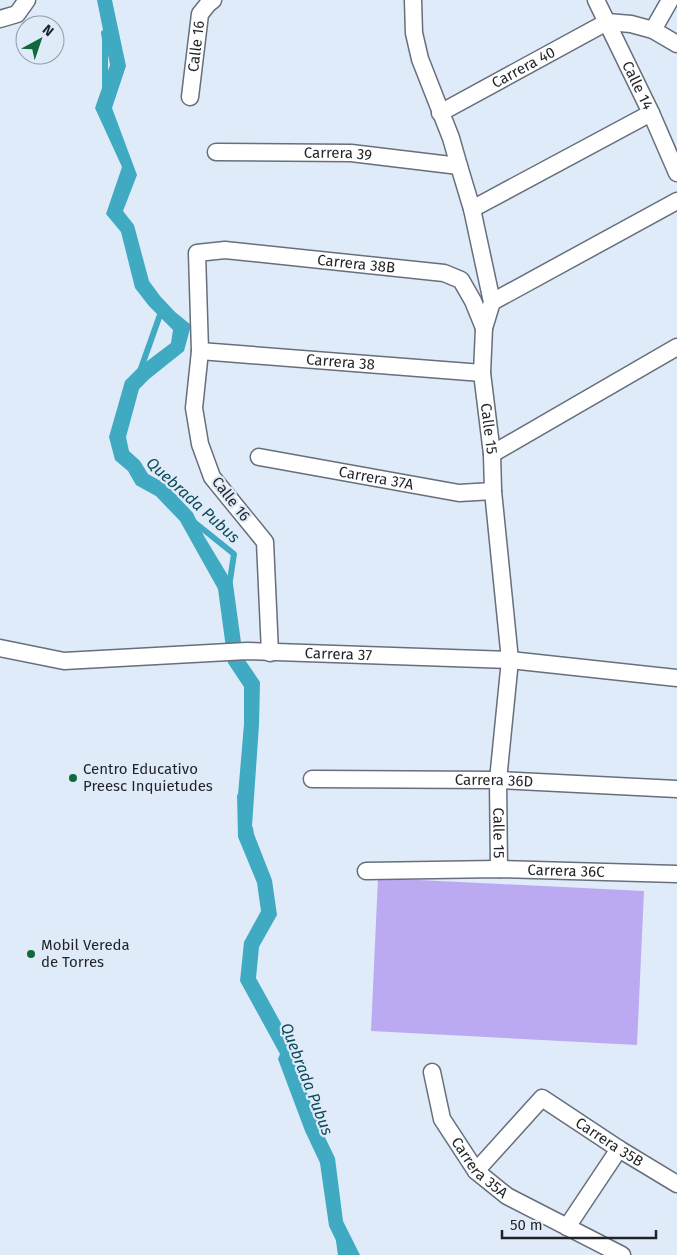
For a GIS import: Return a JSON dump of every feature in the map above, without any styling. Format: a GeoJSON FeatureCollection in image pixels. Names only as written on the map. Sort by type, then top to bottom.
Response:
{"type":"FeatureCollection","features":[{"type":"Feature","properties":{"kind":"street"},"geometry":{"type":"LineString","coordinates":[[0,19],[17,14],[27,0]]}},
{"type":"Feature","properties":{"kind":"street","name":"Calle 16"},"geometry":{"type":"LineString","coordinates":[[190,97],[200,14],[213,0]]}},
{"type":"Feature","properties":{"kind":"street","name":"Calle 14"},"geometry":{"type":"LineString","coordinates":[[596,0],[651,113],[677,173]]}},
{"type":"Feature","properties":{"kind":"street"},"geometry":{"type":"LineString","coordinates":[[653,30],[670,0]]}},
{"type":"Feature","properties":{"kind":"street","name":"Calle 15"},"geometry":{"type":"LineString","coordinates":[[415,1],[414,33],[420,59],[451,138],[472,210],[492,302],[484,328],[482,372],[492,454],[493,492],[510,660],[498,780],[498,869]]}},
{"type":"Feature","properties":{"kind":"street"},"geometry":{"type":"LineString","coordinates":[[607,22],[631,24],[653,30],[677,44]]}},
{"type":"Feature","properties":{"kind":"street","name":"Carrera 40"},"geometry":{"type":"LineString","coordinates":[[440,113],[607,22]]}},
{"type":"Feature","properties":{"kind":"street"},"geometry":{"type":"LineString","coordinates":[[472,210],[651,113]]}},
{"type":"Feature","properties":{"kind":"street","name":"Carrera 39"},"geometry":{"type":"LineString","coordinates":[[216,152],[351,153],[459,166]]}},
{"type":"Feature","properties":{"kind":"street"},"geometry":{"type":"LineString","coordinates":[[492,302],[677,202]]}},
{"type":"Feature","properties":{"kind":"street","name":"Carrera 38B"},"geometry":{"type":"LineString","coordinates":[[197,253],[225,250],[444,273],[461,280],[473,301],[484,328]]}},
{"type":"Feature","properties":{"kind":"street","name":"Calle 16"},"geometry":{"type":"LineString","coordinates":[[197,253],[200,351],[194,408],[200,444],[212,477],[265,542],[270,652]]}},
{"type":"Feature","properties":{"kind":"street"},"geometry":{"type":"LineString","coordinates":[[492,454],[677,347]]}},
{"type":"Feature","properties":{"kind":"street","name":"Carrera 38"},"geometry":{"type":"LineString","coordinates":[[200,351],[482,372]]}},
{"type":"Feature","properties":{"kind":"street","name":"Carrera 37A"},"geometry":{"type":"LineString","coordinates":[[259,457],[460,493],[493,492]]}},
{"type":"Feature","properties":{"kind":"street","name":"Carrera 37"},"geometry":{"type":"LineString","coordinates":[[0,648],[64,661],[247,651],[510,660],[677,678]]}},
{"type":"Feature","properties":{"kind":"street","name":"Carrera 36D"},"geometry":{"type":"LineString","coordinates":[[312,779],[498,780],[677,789]]}},
{"type":"Feature","properties":{"kind":"street","name":"Carrera 36C"},"geometry":{"type":"LineString","coordinates":[[366,871],[498,869],[677,874]]}},
{"type":"Feature","properties":{"kind":"street","name":"Carrera 35A"},"geometry":{"type":"LineString","coordinates":[[432,1072],[442,1119],[476,1171],[507,1196],[622,1255]]}},
{"type":"Feature","properties":{"kind":"street","name":"Carrera 35B"},"geometry":{"type":"LineString","coordinates":[[476,1171],[542,1098],[619,1149],[677,1184]]}},
{"type":"Feature","properties":{"kind":"street"},"geometry":{"type":"LineString","coordinates":[[567,1227],[619,1149]]}},
{"type":"Feature","properties":{"kind":"shaded area"},"geometry":{"type":"Polygon","coordinates":[[[378,878],[644,891],[637,1045],[371,1031],[378,878]]]}},
{"type":"Feature","properties":{"kind":"water"},"geometry":{"type":"Polygon","coordinates":[[[97,0],[112,0],[126,66],[112,108],[137,175],[123,211],[134,225],[149,281],[175,312],[191,325],[184,351],[139,389],[126,437],[129,451],[140,461],[148,474],[166,484],[193,513],[204,536],[233,584],[243,657],[260,682],[252,826],[272,880],[277,915],[259,947],[256,978],[298,1054],[295,1060],[319,1125],[335,1158],[343,1221],[360,1255],[343,1255],[329,1226],[320,1163],[305,1131],[278,1059],[280,1054],[240,981],[244,942],[261,911],[257,883],[238,837],[237,794],[244,724],[244,687],[228,663],[218,589],[180,521],[156,496],[136,485],[128,471],[115,460],[109,437],[125,381],[138,368],[171,343],[173,330],[149,306],[135,288],[121,232],[106,214],[122,167],[95,108],[110,65],[97,0]]]}},
{"type":"Feature","properties":{"kind":"waterway","name":"Quebrada Pubus"},"geometry":{"type":"LineString","coordinates":[[104,33],[105,87]]}},
{"type":"Feature","properties":{"kind":"waterway","name":"Quebrada Pubus"},"geometry":{"type":"LineString","coordinates":[[140,371],[161,312],[160,310]]}},
{"type":"Feature","properties":{"kind":"waterway","name":"Quebrada Pubus"},"geometry":{"type":"LineString","coordinates":[[194,522],[234,554],[229,587]]}},
{"type":"Feature","properties":{"kind":"waterway","name":"Quebrada Pubus"},"geometry":{"type":"LineString","coordinates":[[339,1241],[341,1255]]}},
{"type":"Feature","properties":{"kind":"place","name":"Centro Educativo Preesc Inquietudes"},"geometry":{"type":"Point","coordinates":[73,778]}},
{"type":"Feature","properties":{"kind":"place","name":"Mobil Vereda de Torres"},"geometry":{"type":"Point","coordinates":[31,954]}}]}
